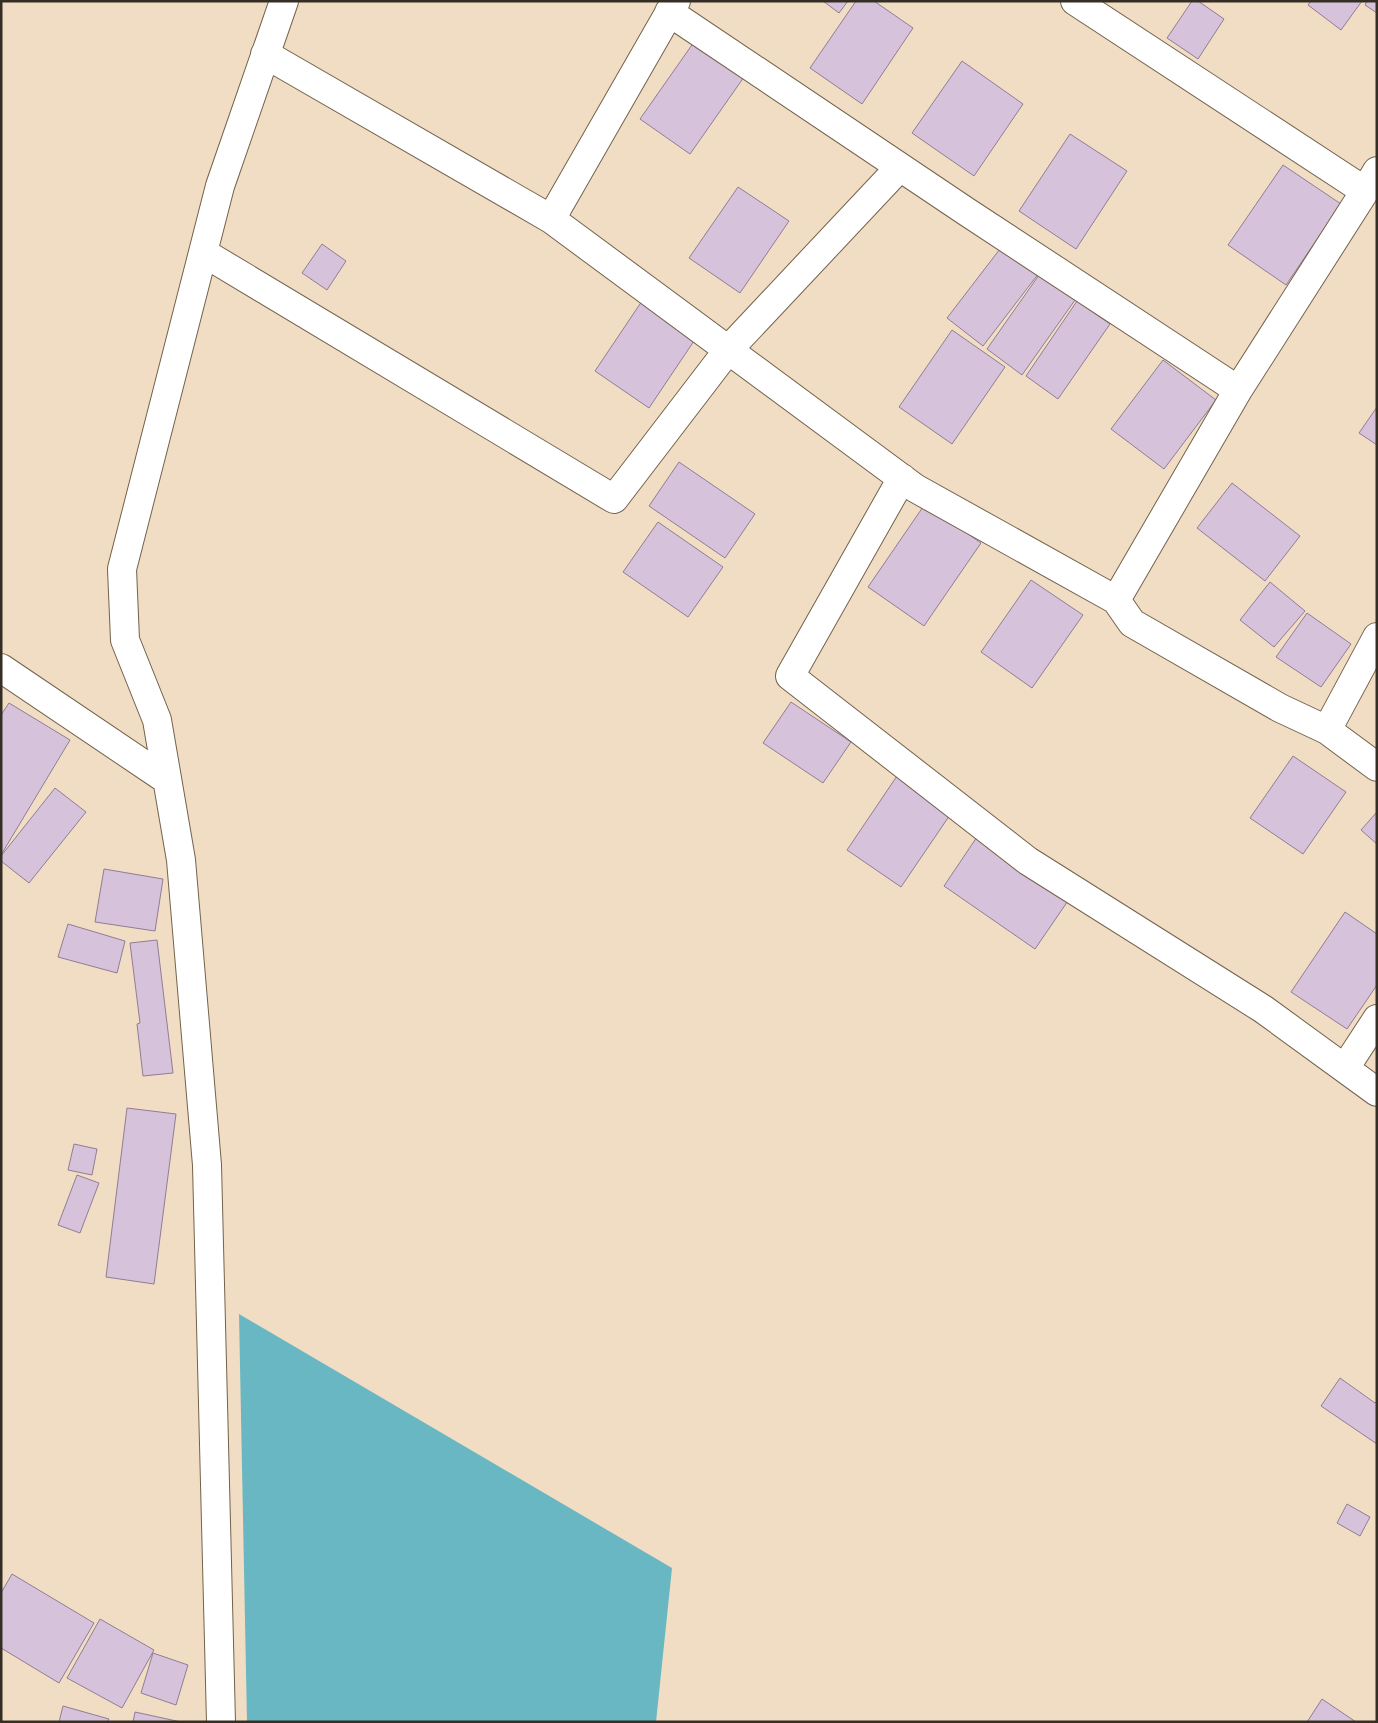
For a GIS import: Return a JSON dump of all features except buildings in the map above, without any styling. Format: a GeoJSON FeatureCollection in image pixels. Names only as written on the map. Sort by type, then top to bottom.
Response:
{"type":"FeatureCollection","features":[{"type":"Feature","properties":{"kind":"street"},"geometry":{"type":"LineString","coordinates":[[221,1722],[207,1166],[181,860],[157,720],[125,640],[122,569],[220,186],[284,1]]}},
{"type":"Feature","properties":{"kind":"street"},"geometry":{"type":"LineString","coordinates":[[1075,1],[1371,181],[1238,390],[1116,600]]}},
{"type":"Feature","properties":{"kind":"street"},"geometry":{"type":"LineString","coordinates":[[551,219],[673,6],[900,167],[1238,390]]}},
{"type":"Feature","properties":{"kind":"street"},"geometry":{"type":"LineString","coordinates":[[266,54],[551,219],[914,488],[1116,600],[1132,623],[1280,708],[1328,730],[1377,767]]}},
{"type":"Feature","properties":{"kind":"street"},"geometry":{"type":"LineString","coordinates":[[204,253],[614,499],[728,350],[900,167]]}},
{"type":"Feature","properties":{"kind":"street"},"geometry":{"type":"LineString","coordinates":[[902,478],[790,676],[1028,861],[1263,1009],[1377,1092]]}},
{"type":"Feature","properties":{"kind":"street"},"geometry":{"type":"LineString","coordinates":[[1328,730],[1377,636]]}},
{"type":"Feature","properties":{"kind":"street"},"geometry":{"type":"LineString","coordinates":[[1,668],[167,780]]}},
{"type":"Feature","properties":{"kind":"street"},"geometry":{"type":"LineString","coordinates":[[1345,1068],[1377,1019]]}},
{"type":"Feature","properties":{"kind":"water"},"geometry":{"type":"Polygon","coordinates":[[[239,1314],[672,1568],[656,1722],[247,1722],[239,1314]]]}}]}
